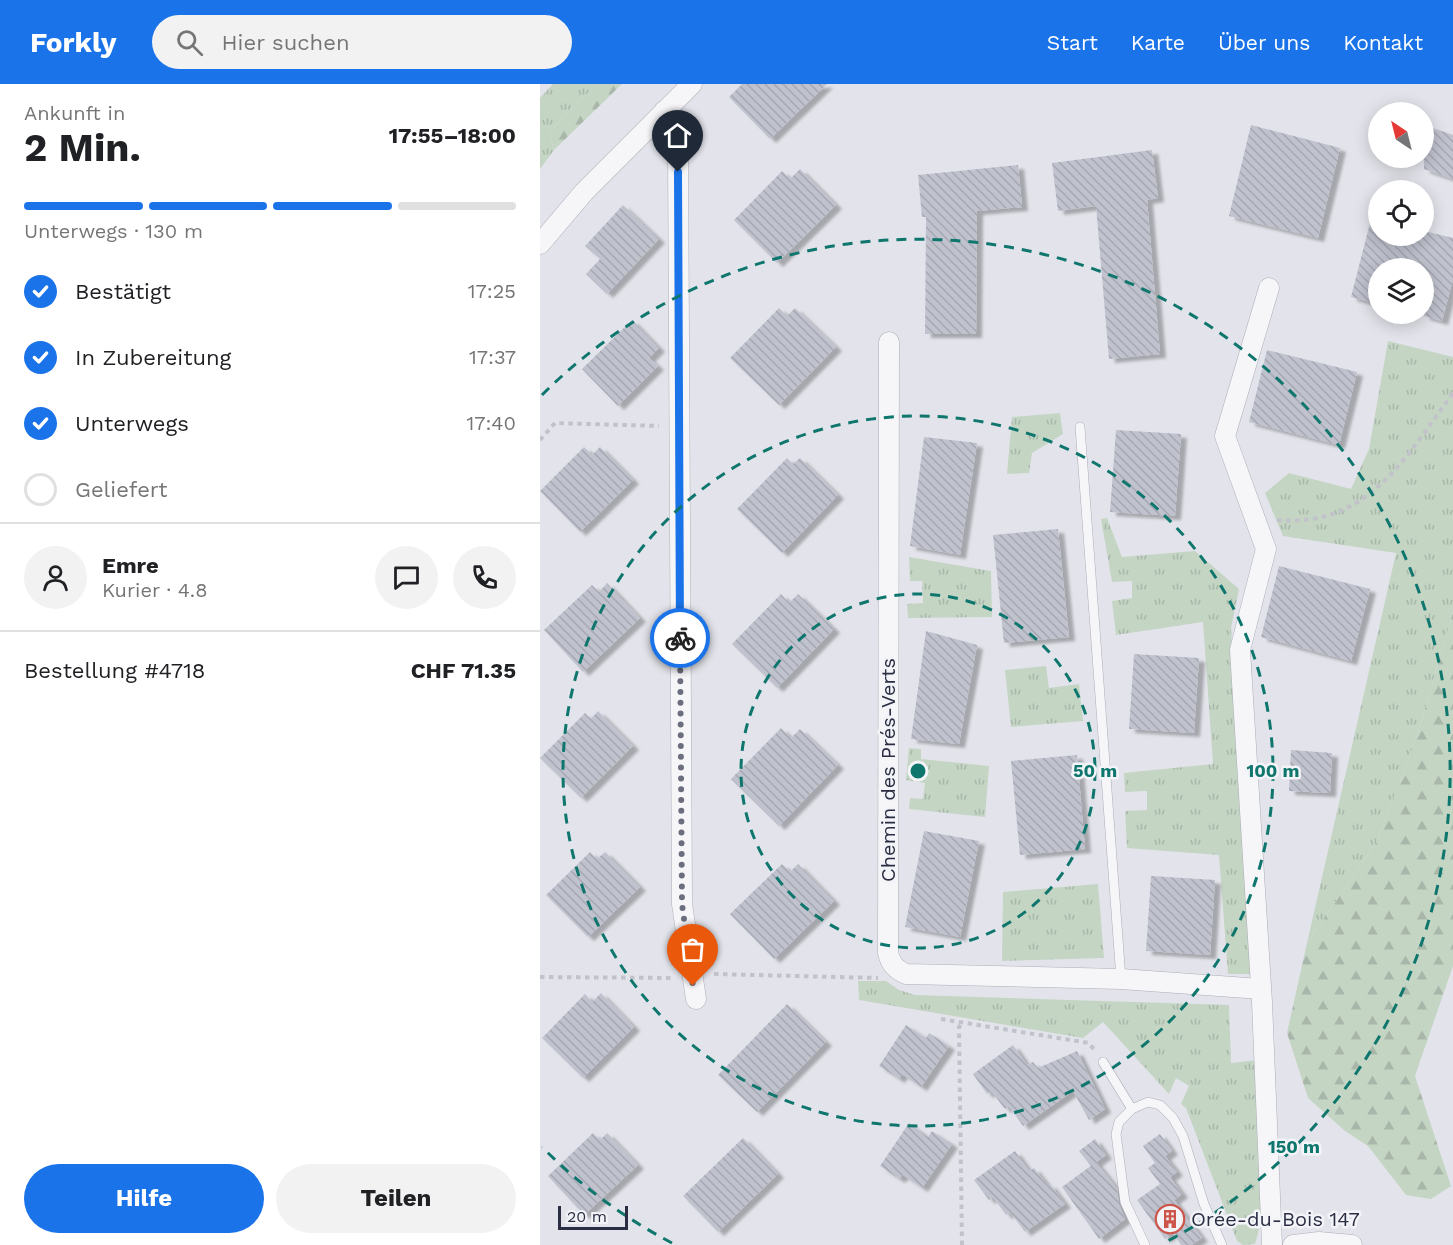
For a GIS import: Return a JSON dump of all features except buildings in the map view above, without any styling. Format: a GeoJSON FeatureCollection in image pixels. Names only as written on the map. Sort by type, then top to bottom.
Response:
{"type":"FeatureCollection","features":[{"type":"Feature","properties":{"kind":"street"},"geometry":{"type":"LineString","coordinates":[[540,244],[584,192],[692,84]]}},
{"type":"Feature","properties":{"kind":"street"},"geometry":{"type":"LineString","coordinates":[[664,111],[673,126],[678,149],[682,904],[696,999]]}},
{"type":"Feature","properties":{"kind":"street"},"geometry":{"type":"LineString","coordinates":[[1269,288],[1225,436],[1266,549],[1240,650],[1261,989],[1272,1245]]}},
{"type":"Feature","properties":{"kind":"street","name":"Chemin des Prés-Verts"},"geometry":{"type":"LineString","coordinates":[[889,342],[888,952],[891,963],[897,970],[906,974],[1122,980],[1261,989]]}},
{"type":"Feature","properties":{"kind":"street"},"geometry":{"type":"LineString","coordinates":[[1293,1245],[1319,1242],[1352,1245]]}},
{"type":"Feature","properties":{"kind":"lane"},"geometry":{"type":"LineString","coordinates":[[1080,427],[1122,980]]}},
{"type":"Feature","properties":{"kind":"lane"},"geometry":{"type":"LineString","coordinates":[[1103,1062],[1132,1109]]}},
{"type":"Feature","properties":{"kind":"lane"},"geometry":{"type":"LineString","coordinates":[[1144,1245],[1125,1202],[1116,1134],[1119,1122],[1132,1109],[1148,1102],[1160,1105],[1173,1118],[1183,1136],[1204,1204],[1222,1245]]}},
{"type":"Feature","properties":{"kind":"path"},"geometry":{"type":"LineString","coordinates":[[1255,518],[1290,521],[1319,519],[1347,510],[1370,495],[1387,477],[1453,393]]}},
{"type":"Feature","properties":{"kind":"path"},"geometry":{"type":"LineString","coordinates":[[540,440],[555,423],[678,426]]}},
{"type":"Feature","properties":{"kind":"path"},"geometry":{"type":"LineString","coordinates":[[691,974],[869,978]]}},
{"type":"Feature","properties":{"kind":"path"},"geometry":{"type":"LineString","coordinates":[[540,977],[668,978]]}},
{"type":"Feature","properties":{"kind":"path"},"geometry":{"type":"LineString","coordinates":[[941,1019],[1089,1043],[1103,1062]]}},
{"type":"Feature","properties":{"kind":"path"},"geometry":{"type":"LineString","coordinates":[[962,1245],[959,1027],[963,1021]]}},
{"type":"Feature","properties":{"kind":"green space"},"geometry":{"type":"Polygon","coordinates":[[[553,84],[597,84],[549,132],[554,150],[540,169],[540,98],[553,84]]]}},
{"type":"Feature","properties":{"kind":"green space"},"geometry":{"type":"Polygon","coordinates":[[[597,84],[622,84],[554,150],[549,132],[597,84]]]}},
{"type":"Feature","properties":{"kind":"green space"},"geometry":{"type":"Polygon","coordinates":[[[1388,341],[1453,357],[1453,612],[1416,739],[1376,843],[1307,943],[1396,553],[1283,536],[1265,493],[1289,473],[1351,489],[1369,449],[1388,341]]]}},
{"type":"Feature","properties":{"kind":"green space"},"geometry":{"type":"Polygon","coordinates":[[[1060,413],[1063,434],[1032,453],[1029,473],[1007,474],[1012,417],[1060,413]]]}},
{"type":"Feature","properties":{"kind":"green space"},"geometry":{"type":"Polygon","coordinates":[[[1107,518],[1122,557],[1195,551],[1239,589],[1231,628],[1252,974],[1228,974],[1219,855],[1127,848],[1125,811],[1147,810],[1147,791],[1125,792],[1124,773],[1213,764],[1203,622],[1116,635],[1112,601],[1132,598],[1132,581],[1112,582],[1101,519],[1107,518]]]}},
{"type":"Feature","properties":{"kind":"green space"},"geometry":{"type":"Polygon","coordinates":[[[909,557],[991,571],[992,617],[908,618],[907,604],[923,603],[922,581],[910,581],[909,557]]]}},
{"type":"Feature","properties":{"kind":"green space"},"geometry":{"type":"Polygon","coordinates":[[[1453,612],[1453,966],[1415,1076],[1451,1186],[1431,1199],[1406,1195],[1368,1146],[1345,1131],[1308,1098],[1287,1033],[1307,943],[1376,843],[1416,739],[1453,612]]]}},
{"type":"Feature","properties":{"kind":"green space"},"geometry":{"type":"Polygon","coordinates":[[[1046,666],[1049,688],[1079,684],[1083,721],[1011,727],[1005,670],[1046,666]]]}},
{"type":"Feature","properties":{"kind":"green space"},"geometry":{"type":"Polygon","coordinates":[[[909,748],[921,749],[921,759],[989,766],[985,817],[909,809],[910,798],[923,799],[925,783],[906,780],[909,748]]]}},
{"type":"Feature","properties":{"kind":"green space"},"geometry":{"type":"Polygon","coordinates":[[[1098,884],[1104,958],[1002,961],[1003,892],[1098,884]]]}},
{"type":"Feature","properties":{"kind":"green space"},"geometry":{"type":"Polygon","coordinates":[[[858,981],[886,981],[899,990],[915,995],[1229,1005],[1231,1063],[1258,1060],[1264,1179],[1260,1224],[1255,1244],[1243,1245],[1237,1241],[1186,1108],[1181,1104],[1189,1086],[1176,1078],[1169,1094],[1103,1022],[1083,1038],[859,1000],[858,981]]]}},
{"type":"Feature","properties":{"kind":"way so far"},"geometry":{"type":"LineString","coordinates":[[680,638],[682,904],[693,986]]}},
{"type":"Feature","properties":{"kind":"place","name":"Orée-du-Bois 147"},"geometry":{"type":"Point","coordinates":[1170,1219]}},
{"type":"Feature","properties":{"kind":"route"},"geometry":{"type":"LineString","coordinates":[[678,172],[680,638]]}}]}
